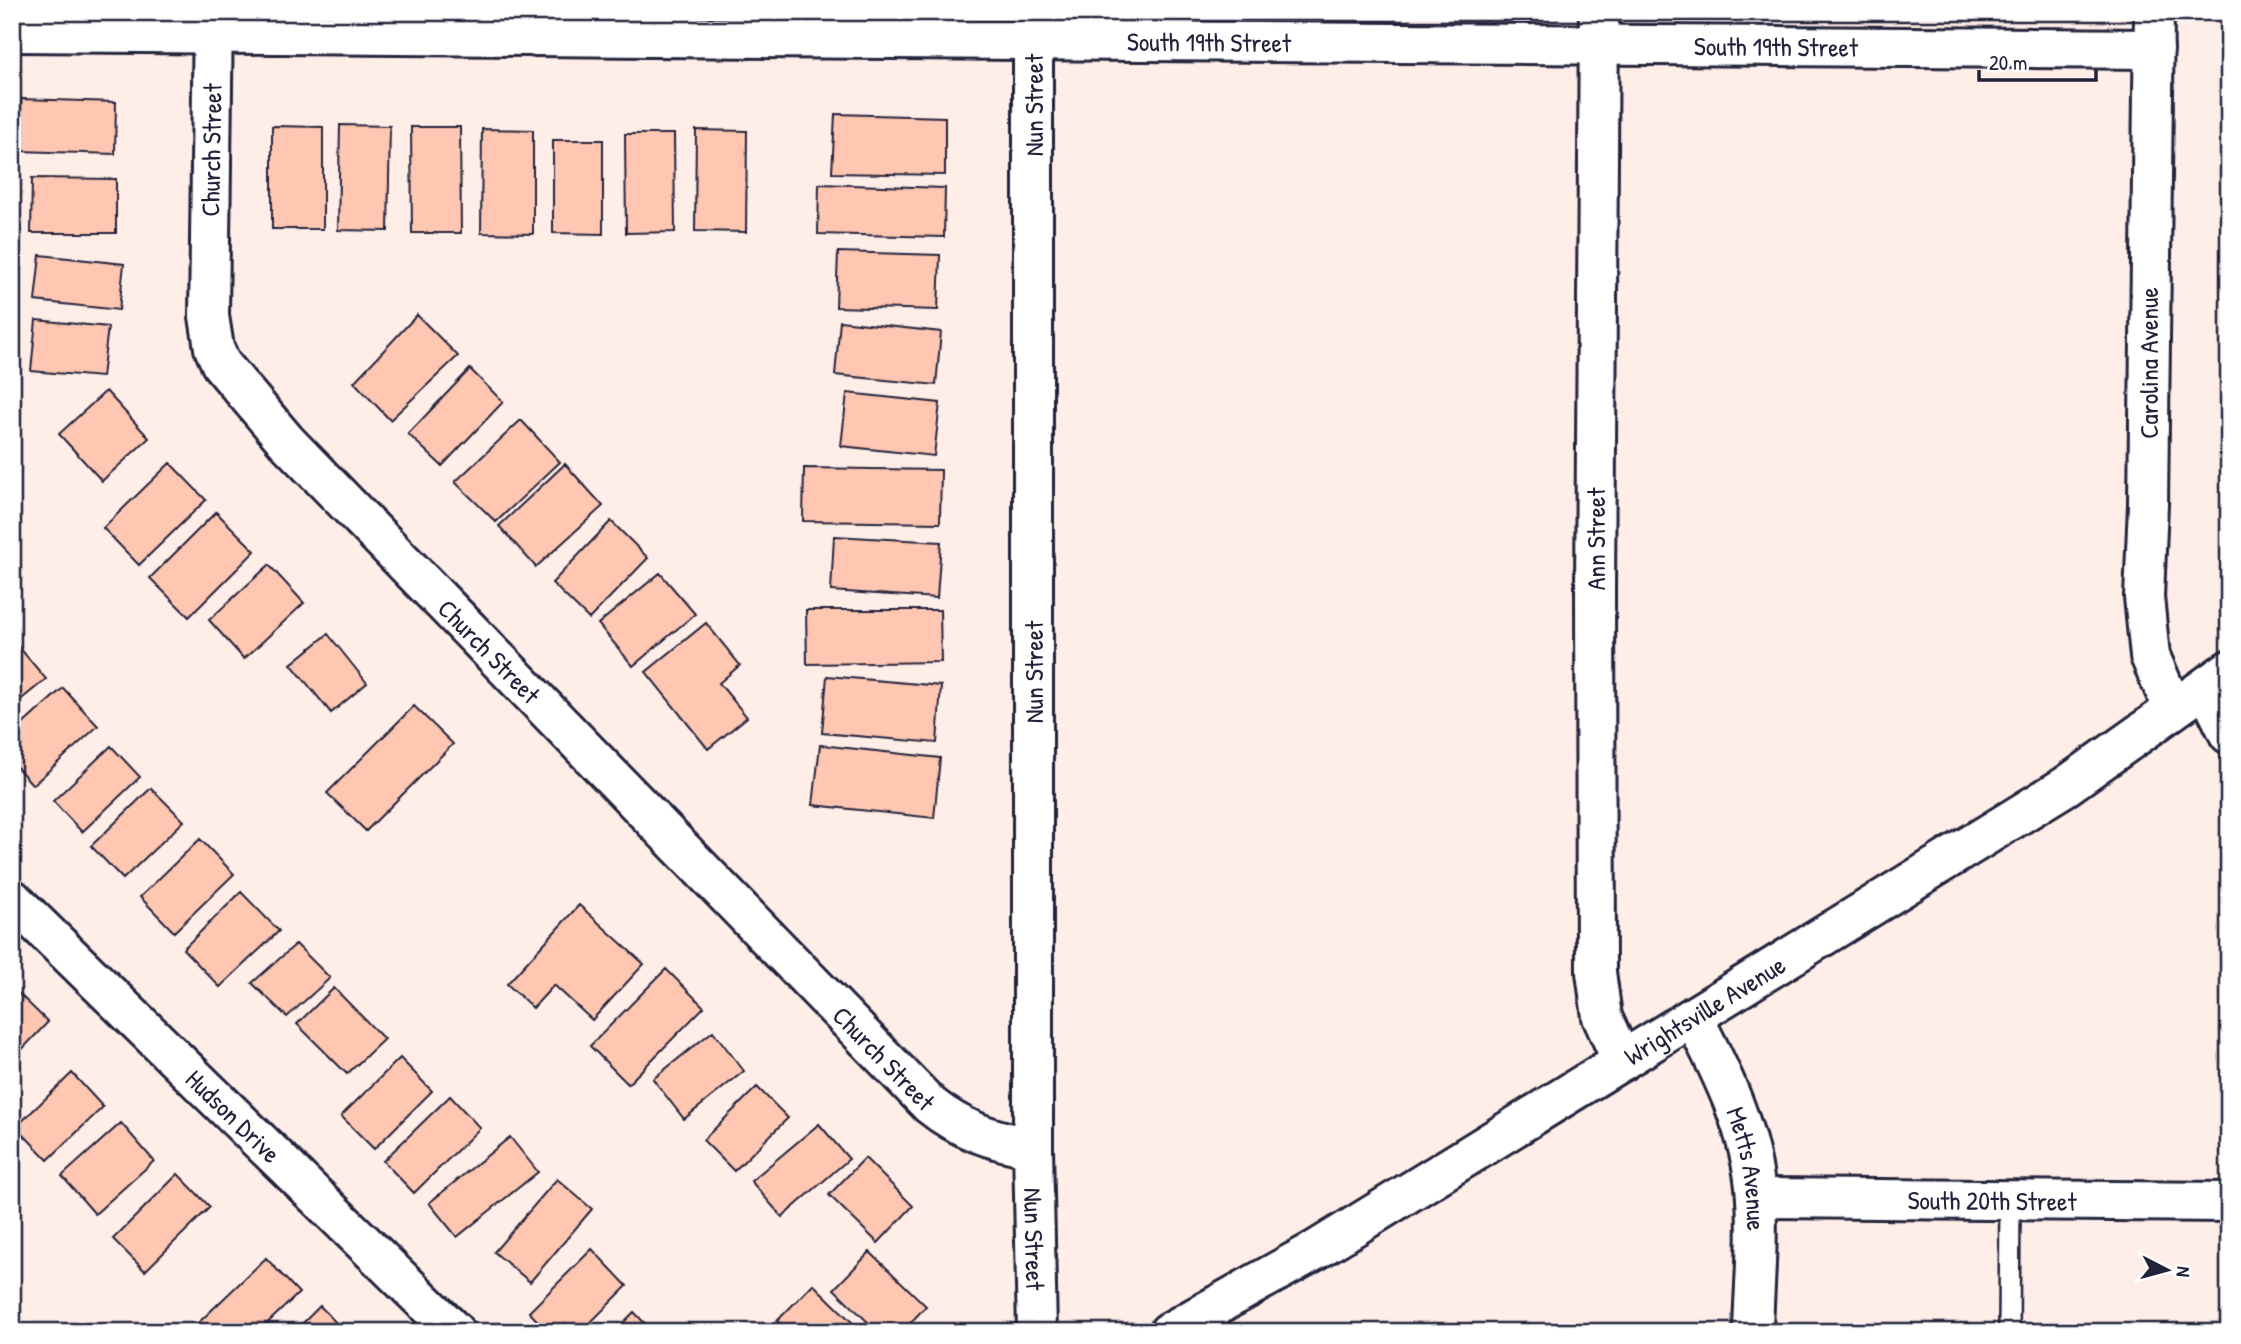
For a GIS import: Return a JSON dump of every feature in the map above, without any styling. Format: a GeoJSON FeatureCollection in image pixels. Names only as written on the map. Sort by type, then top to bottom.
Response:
{"type":"FeatureCollection","features":[{"type":"Feature","properties":{"kind":"street","name":"South 19th Street"},"geometry":{"type":"LineString","coordinates":[[12,32],[213,23],[2154,31]]}},
{"type":"Feature","properties":{"kind":"street","name":"Church Street"},"geometry":{"type":"LineString","coordinates":[[213,23],[209,316],[214,348],[231,379],[286,441],[362,516],[930,1105],[949,1121],[975,1134],[1033,1148]]}},
{"type":"Feature","properties":{"kind":"street","name":"Nun Street"},"geometry":{"type":"LineString","coordinates":[[1033,27],[1033,1148],[1037,1332]]}},
{"type":"Feature","properties":{"kind":"street","name":"Ann Street"},"geometry":{"type":"LineString","coordinates":[[1598,30],[1596,972],[1602,1017],[1622,1061]]}},
{"type":"Feature","properties":{"kind":"street","name":"Carolina Avenue"},"geometry":{"type":"LineString","coordinates":[[2154,31],[2148,505],[2144,597],[2150,656],[2173,709]]}},
{"type":"Feature","properties":{"kind":"street","name":"Wrightsville Avenue"},"geometry":{"type":"LineString","coordinates":[[1169,1332],[1317,1250],[2066,786],[2217,679]]}},
{"type":"Feature","properties":{"kind":"street"},"geometry":{"type":"LineString","coordinates":[[2217,679],[2229,734]]}},
{"type":"Feature","properties":{"kind":"street","name":"Hudson Drive"},"geometry":{"type":"LineString","coordinates":[[12,899],[455,1332]]}},
{"type":"Feature","properties":{"kind":"street","name":"Metts Avenue"},"geometry":{"type":"LineString","coordinates":[[1692,1017],[1721,1072],[1737,1112],[1756,1198],[1753,1332]]}},
{"type":"Feature","properties":{"kind":"street","name":"South 20th Street"},"geometry":{"type":"LineString","coordinates":[[1756,1198],[2229,1202]]}},
{"type":"Feature","properties":{"kind":"lane"},"geometry":{"type":"LineString","coordinates":[[2009,1332],[2010,1201]]}},
{"type":"Feature","properties":{"kind":"building"},"geometry":{"type":"Polygon","coordinates":[[[21,99],[116,102],[115,154],[19,151],[21,99]]]}},
{"type":"Feature","properties":{"kind":"building"},"geometry":{"type":"Polygon","coordinates":[[[835,114],[945,117],[945,175],[832,173],[835,114]]]}},
{"type":"Feature","properties":{"kind":"building"},"geometry":{"type":"Polygon","coordinates":[[[340,125],[390,126],[388,231],[338,230],[340,125]]]}},
{"type":"Feature","properties":{"kind":"building"},"geometry":{"type":"Polygon","coordinates":[[[272,126],[323,127],[323,229],[272,229],[272,126]]]}},
{"type":"Feature","properties":{"kind":"building"},"geometry":{"type":"Polygon","coordinates":[[[411,127],[460,127],[461,233],[412,233],[411,127]]]}},
{"type":"Feature","properties":{"kind":"building"},"geometry":{"type":"Polygon","coordinates":[[[482,129],[533,130],[533,234],[481,233],[482,129]]]}},
{"type":"Feature","properties":{"kind":"building"},"geometry":{"type":"Polygon","coordinates":[[[696,130],[747,131],[746,232],[695,231],[696,130]]]}},
{"type":"Feature","properties":{"kind":"building"},"geometry":{"type":"Polygon","coordinates":[[[625,134],[674,134],[675,232],[626,233],[625,134]]]}},
{"type":"Feature","properties":{"kind":"building"},"geometry":{"type":"Polygon","coordinates":[[[553,140],[603,140],[603,234],[553,233],[553,140]]]}},
{"type":"Feature","properties":{"kind":"building"},"geometry":{"type":"Polygon","coordinates":[[[32,178],[116,179],[116,233],[31,233],[32,178]]]}},
{"type":"Feature","properties":{"kind":"building"},"geometry":{"type":"Polygon","coordinates":[[[819,184],[945,188],[944,237],[818,234],[819,184]]]}},
{"type":"Feature","properties":{"kind":"building"},"geometry":{"type":"Polygon","coordinates":[[[838,252],[940,255],[938,310],[836,307],[838,252]]]}},
{"type":"Feature","properties":{"kind":"building"},"geometry":{"type":"Polygon","coordinates":[[[40,255],[124,264],[119,310],[35,301],[40,255]]]}},
{"type":"Feature","properties":{"kind":"building"},"geometry":{"type":"Polygon","coordinates":[[[417,315],[458,356],[390,420],[354,382],[417,315]]]}},
{"type":"Feature","properties":{"kind":"building"},"geometry":{"type":"Polygon","coordinates":[[[36,320],[108,327],[102,377],[31,371],[36,320]]]}},
{"type":"Feature","properties":{"kind":"building"},"geometry":{"type":"Polygon","coordinates":[[[840,321],[941,332],[936,385],[835,375],[840,321]]]}},
{"type":"Feature","properties":{"kind":"building"},"geometry":{"type":"Polygon","coordinates":[[[470,369],[503,402],[442,466],[408,434],[470,369]]]}},
{"type":"Feature","properties":{"kind":"building"},"geometry":{"type":"Polygon","coordinates":[[[106,391],[149,438],[102,481],[59,434],[106,391]]]}},
{"type":"Feature","properties":{"kind":"building"},"geometry":{"type":"Polygon","coordinates":[[[847,393],[940,403],[934,456],[841,446],[847,393]]]}},
{"type":"Feature","properties":{"kind":"building"},"geometry":{"type":"Polygon","coordinates":[[[521,420],[560,462],[496,522],[455,482],[521,420]]]}},
{"type":"Feature","properties":{"kind":"building"},"geometry":{"type":"Polygon","coordinates":[[[170,463],[206,500],[139,565],[103,528],[170,463]]]}},
{"type":"Feature","properties":{"kind":"building"},"geometry":{"type":"Polygon","coordinates":[[[565,464],[603,506],[536,567],[499,526],[565,464]]]}},
{"type":"Feature","properties":{"kind":"building"},"geometry":{"type":"Polygon","coordinates":[[[804,468],[941,470],[940,523],[803,521],[804,468]]]}},
{"type":"Feature","properties":{"kind":"building"},"geometry":{"type":"Polygon","coordinates":[[[216,512],[255,551],[189,617],[150,578],[216,512]]]}},
{"type":"Feature","properties":{"kind":"building"},"geometry":{"type":"Polygon","coordinates":[[[611,521],[648,558],[589,619],[552,583],[611,521]]]}},
{"type":"Feature","properties":{"kind":"building"},"geometry":{"type":"Polygon","coordinates":[[[834,536],[941,542],[937,598],[831,591],[834,536]]]}},
{"type":"Feature","properties":{"kind":"building"},"geometry":{"type":"Polygon","coordinates":[[[269,565],[304,603],[244,659],[209,620],[269,565]]]}},
{"type":"Feature","properties":{"kind":"building"},"geometry":{"type":"Polygon","coordinates":[[[660,573],[695,614],[633,666],[598,624],[660,573]]]}},
{"type":"Feature","properties":{"kind":"building"},"geometry":{"type":"Polygon","coordinates":[[[806,610],[940,610],[941,662],[807,664],[806,610]]]}},
{"type":"Feature","properties":{"kind":"building"},"geometry":{"type":"Polygon","coordinates":[[[706,623],[740,665],[719,683],[747,717],[708,749],[646,672],[706,623]]]}},
{"type":"Feature","properties":{"kind":"building"},"geometry":{"type":"Polygon","coordinates":[[[328,634],[367,683],[331,713],[291,664],[328,634]]]}},
{"type":"Feature","properties":{"kind":"building"},"geometry":{"type":"Polygon","coordinates":[[[12,641],[46,679],[12,707],[12,641]]]}},
{"type":"Feature","properties":{"kind":"building"},"geometry":{"type":"Polygon","coordinates":[[[827,676],[941,686],[937,743],[822,733],[827,676]]]}},
{"type":"Feature","properties":{"kind":"building"},"geometry":{"type":"Polygon","coordinates":[[[63,688],[98,726],[33,785],[12,762],[12,734],[63,688]]]}},
{"type":"Feature","properties":{"kind":"building"},"geometry":{"type":"Polygon","coordinates":[[[414,706],[453,744],[366,831],[327,793],[414,706]]]}},
{"type":"Feature","properties":{"kind":"building"},"geometry":{"type":"Polygon","coordinates":[[[820,745],[940,758],[934,818],[813,805],[820,745]]]}},
{"type":"Feature","properties":{"kind":"building"},"geometry":{"type":"Polygon","coordinates":[[[111,746],[140,777],[82,832],[53,801],[111,746]]]}},
{"type":"Feature","properties":{"kind":"building"},"geometry":{"type":"Polygon","coordinates":[[[151,788],[184,821],[123,879],[91,846],[151,788]]]}},
{"type":"Feature","properties":{"kind":"building"},"geometry":{"type":"Polygon","coordinates":[[[200,839],[234,874],[174,932],[140,897],[200,839]]]}},
{"type":"Feature","properties":{"kind":"building"},"geometry":{"type":"Polygon","coordinates":[[[241,892],[279,931],[220,987],[183,949],[241,892]]]}},
{"type":"Feature","properties":{"kind":"building"},"geometry":{"type":"Polygon","coordinates":[[[579,905],[644,964],[592,1020],[554,985],[533,1008],[507,984],[579,905]]]}},
{"type":"Feature","properties":{"kind":"building"},"geometry":{"type":"Polygon","coordinates":[[[296,944],[330,978],[287,1017],[252,983],[296,944]]]}},
{"type":"Feature","properties":{"kind":"building"},"geometry":{"type":"Polygon","coordinates":[[[666,969],[704,1007],[628,1084],[590,1046],[666,969]]]}},
{"type":"Feature","properties":{"kind":"building"},"geometry":{"type":"Polygon","coordinates":[[[12,987],[48,1022],[12,1060],[12,987]]]}},
{"type":"Feature","properties":{"kind":"building"},"geometry":{"type":"Polygon","coordinates":[[[334,988],[384,1039],[347,1074],[297,1024],[334,988]]]}},
{"type":"Feature","properties":{"kind":"building"},"geometry":{"type":"Polygon","coordinates":[[[713,1031],[744,1071],[684,1119],[653,1079],[713,1031]]]}},
{"type":"Feature","properties":{"kind":"building"},"geometry":{"type":"Polygon","coordinates":[[[400,1058],[432,1091],[374,1149],[341,1116],[400,1058]]]}},
{"type":"Feature","properties":{"kind":"building"},"geometry":{"type":"Polygon","coordinates":[[[72,1073],[103,1107],[48,1160],[16,1127],[72,1073]]]}},
{"type":"Feature","properties":{"kind":"building"},"geometry":{"type":"Polygon","coordinates":[[[757,1087],[788,1118],[734,1171],[703,1140],[757,1087]]]}},
{"type":"Feature","properties":{"kind":"building"},"geometry":{"type":"Polygon","coordinates":[[[450,1096],[480,1128],[414,1193],[383,1161],[450,1096]]]}},
{"type":"Feature","properties":{"kind":"building"},"geometry":{"type":"Polygon","coordinates":[[[121,1123],[154,1161],[95,1214],[62,1176],[121,1123]]]}},
{"type":"Feature","properties":{"kind":"building"},"geometry":{"type":"Polygon","coordinates":[[[819,1124],[849,1159],[782,1217],[751,1181],[819,1124]]]}},
{"type":"Feature","properties":{"kind":"building"},"geometry":{"type":"Polygon","coordinates":[[[510,1137],[538,1172],[457,1237],[429,1203],[510,1137]]]}},
{"type":"Feature","properties":{"kind":"building"},"geometry":{"type":"Polygon","coordinates":[[[865,1158],[913,1206],[878,1243],[829,1195],[865,1158]]]}},
{"type":"Feature","properties":{"kind":"building"},"geometry":{"type":"Polygon","coordinates":[[[178,1174],[210,1207],[145,1271],[113,1239],[178,1174]]]}},
{"type":"Feature","properties":{"kind":"building"},"geometry":{"type":"Polygon","coordinates":[[[557,1179],[592,1209],[530,1282],[494,1252],[557,1179]]]}},
{"type":"Feature","properties":{"kind":"building"},"geometry":{"type":"Polygon","coordinates":[[[592,1249],[627,1286],[581,1332],[548,1332],[529,1312],[592,1249]]]}},
{"type":"Feature","properties":{"kind":"building"},"geometry":{"type":"Polygon","coordinates":[[[870,1252],[926,1306],[902,1332],[878,1332],[834,1289],[870,1252]]]}},
{"type":"Feature","properties":{"kind":"building"},"geometry":{"type":"Polygon","coordinates":[[[266,1258],[299,1293],[258,1332],[194,1332],[192,1329],[266,1258]]]}},
{"type":"Feature","properties":{"kind":"building"},"geometry":{"type":"Polygon","coordinates":[[[813,1284],[862,1332],[788,1332],[777,1321],[813,1284]]]}},
{"type":"Feature","properties":{"kind":"building"},"geometry":{"type":"Polygon","coordinates":[[[320,1306],[345,1332],[294,1332],[320,1306]]]}},
{"type":"Feature","properties":{"kind":"building"},"geometry":{"type":"Polygon","coordinates":[[[634,1312],[653,1332],[614,1332],[634,1312]]]}}]}
